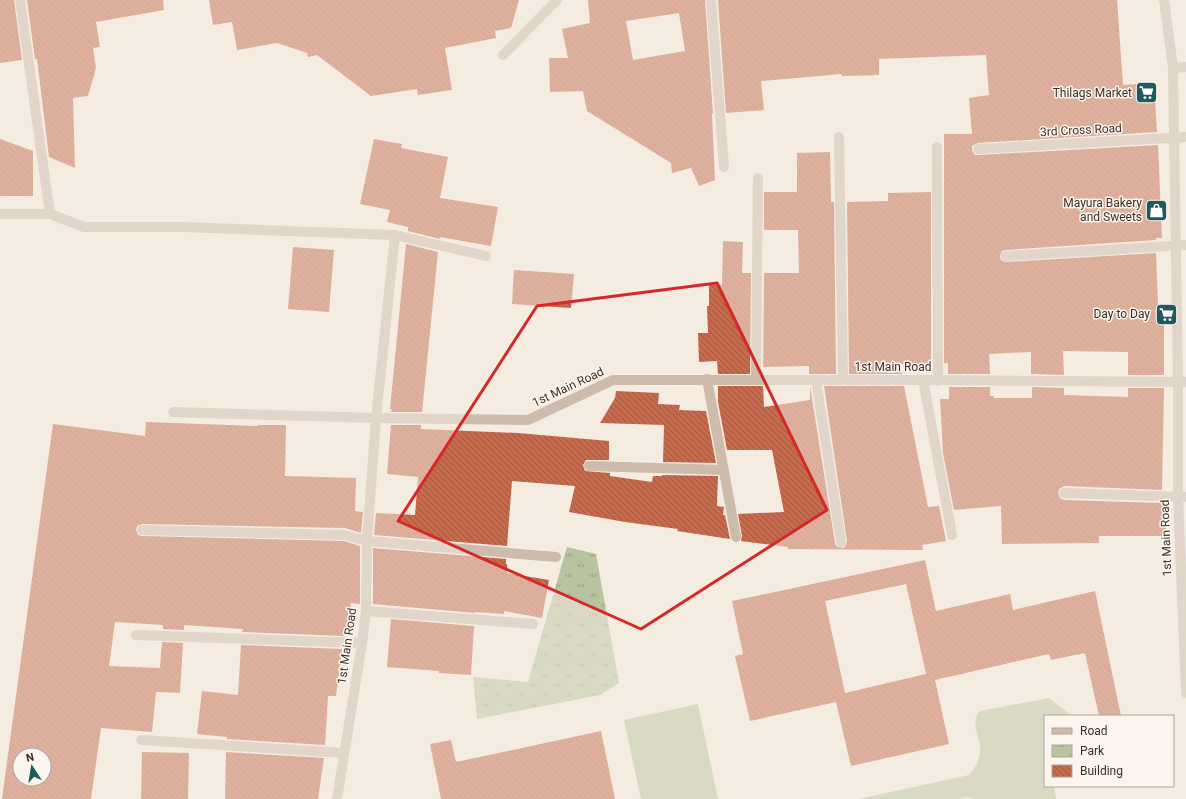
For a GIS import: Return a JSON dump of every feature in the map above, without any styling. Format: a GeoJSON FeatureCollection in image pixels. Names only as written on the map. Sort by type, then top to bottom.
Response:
{"type":"FeatureCollection","features":[{"type":"Feature","properties":{"kind":"street"},"geometry":{"type":"LineString","coordinates":[[20,0],[50,214]]}},
{"type":"Feature","properties":{"kind":"street"},"geometry":{"type":"LineString","coordinates":[[503,55],[557,0]]}},
{"type":"Feature","properties":{"kind":"street"},"geometry":{"type":"LineString","coordinates":[[711,0],[724,167]]}},
{"type":"Feature","properties":{"kind":"street","name":"1st Main Road"},"geometry":{"type":"LineString","coordinates":[[1164,0],[1173,68],[1181,245],[1182,496],[1186,693]]}},
{"type":"Feature","properties":{"kind":"street"},"geometry":{"type":"LineString","coordinates":[[1173,68],[1186,67]]}},
{"type":"Feature","properties":{"kind":"street"},"geometry":{"type":"LineString","coordinates":[[839,137],[842,380]]}},
{"type":"Feature","properties":{"kind":"street","name":"3rd Cross Road"},"geometry":{"type":"LineString","coordinates":[[978,149],[1186,137]]}},
{"type":"Feature","properties":{"kind":"street"},"geometry":{"type":"LineString","coordinates":[[937,147],[938,381]]}},
{"type":"Feature","properties":{"kind":"street"},"geometry":{"type":"LineString","coordinates":[[756,380],[758,178]]}},
{"type":"Feature","properties":{"kind":"street"},"geometry":{"type":"LineString","coordinates":[[0,214],[50,214],[84,227],[183,227],[395,235],[486,256]]}},
{"type":"Feature","properties":{"kind":"street"},"geometry":{"type":"LineString","coordinates":[[173,412],[376,418],[395,235]]}},
{"type":"Feature","properties":{"kind":"street"},"geometry":{"type":"LineString","coordinates":[[1006,256],[1181,245]]}},
{"type":"Feature","properties":{"kind":"street"},"geometry":{"type":"LineString","coordinates":[[707,379],[736,537]]}},
{"type":"Feature","properties":{"kind":"street","name":"1st Main Road"},"geometry":{"type":"LineString","coordinates":[[337,799],[366,611],[367,541],[376,418],[528,420],[613,380],[707,379],[1182,382]]}},
{"type":"Feature","properties":{"kind":"street"},"geometry":{"type":"LineString","coordinates":[[816,380],[841,542]]}},
{"type":"Feature","properties":{"kind":"street"},"geometry":{"type":"LineString","coordinates":[[923,380],[952,534]]}},
{"type":"Feature","properties":{"kind":"street"},"geometry":{"type":"LineString","coordinates":[[589,466],[724,470]]}},
{"type":"Feature","properties":{"kind":"street"},"geometry":{"type":"LineString","coordinates":[[1064,494],[1182,496]]}},
{"type":"Feature","properties":{"kind":"street"},"geometry":{"type":"LineString","coordinates":[[142,530],[345,535],[367,541],[556,558]]}},
{"type":"Feature","properties":{"kind":"street"},"geometry":{"type":"LineString","coordinates":[[366,611],[533,624]]}},
{"type":"Feature","properties":{"kind":"street"},"geometry":{"type":"LineString","coordinates":[[136,635],[362,643]]}},
{"type":"Feature","properties":{"kind":"street"},"geometry":{"type":"LineString","coordinates":[[141,740],[344,753]]}},
{"type":"Feature","properties":{"kind":"highlighted area"},"geometry":{"type":"Polygon","coordinates":[[[717,283],[827,510],[641,629],[398,521],[537,306],[717,283]]]}},
{"type":"Feature","properties":{"kind":"green space"},"geometry":{"type":"Polygon","coordinates":[[[567,547],[596,554],[619,683],[600,695],[477,719],[473,677],[528,682],[567,547]]]}},
{"type":"Feature","properties":{"kind":"green space"},"geometry":{"type":"Polygon","coordinates":[[[1049,698],[1071,715],[1044,715],[1044,787],[1054,787],[1056,799],[974,799],[968,797],[958,799],[859,799],[969,775],[976,766],[980,755],[980,747],[975,723],[977,715],[980,711],[1049,698]]]}},
{"type":"Feature","properties":{"kind":"green space"},"geometry":{"type":"Polygon","coordinates":[[[698,704],[718,799],[641,799],[624,720],[698,704]]]}},
{"type":"Feature","properties":{"kind":"building"},"geometry":{"type":"Polygon","coordinates":[[[0,0],[14,0],[22,60],[0,63],[0,0]]]}},
{"type":"Feature","properties":{"kind":"building"},"geometry":{"type":"Polygon","coordinates":[[[27,0],[163,0],[164,10],[96,22],[100,47],[93,48],[96,68],[88,96],[73,98],[75,168],[49,157],[37,59],[35,59],[27,0]]]}},
{"type":"Feature","properties":{"kind":"building"},"geometry":{"type":"Polygon","coordinates":[[[209,0],[519,0],[511,28],[495,31],[496,38],[445,48],[452,90],[418,95],[417,89],[371,96],[317,55],[308,57],[307,53],[277,43],[237,50],[232,22],[213,25],[209,0]]]}},
{"type":"Feature","properties":{"kind":"building"},"geometry":{"type":"Polygon","coordinates":[[[588,0],[705,0],[713,114],[715,180],[699,186],[691,168],[672,173],[671,163],[587,111],[583,91],[550,92],[549,58],[568,58],[562,29],[590,23],[588,0]],[[679,13],[626,21],[633,60],[685,51],[679,13]]]}},
{"type":"Feature","properties":{"kind":"building"},"geometry":{"type":"Polygon","coordinates":[[[718,0],[1117,0],[1123,85],[1154,83],[1157,132],[978,143],[972,146],[972,150],[975,155],[978,155],[1158,145],[1162,238],[1156,238],[1156,240],[1006,250],[1002,251],[1000,256],[1001,260],[1006,262],[1156,253],[1158,305],[1164,304],[1164,375],[1128,375],[1128,352],[1063,351],[1064,375],[1031,374],[1031,352],[989,354],[990,374],[948,374],[948,363],[944,363],[944,134],[972,134],[969,98],[989,95],[986,55],[879,59],[879,75],[842,76],[842,74],[761,81],[764,110],[726,113],[718,0]]]}},
{"type":"Feature","properties":{"kind":"building"},"geometry":{"type":"Polygon","coordinates":[[[0,139],[33,151],[33,196],[0,196],[0,139]]]}},
{"type":"Feature","properties":{"kind":"building"},"geometry":{"type":"Polygon","coordinates":[[[374,139],[402,144],[401,148],[448,157],[440,198],[498,207],[491,246],[440,237],[440,239],[408,231],[408,227],[387,222],[390,210],[360,204],[374,139]]]}},
{"type":"Feature","properties":{"kind":"building"},"geometry":{"type":"Polygon","coordinates":[[[830,152],[831,202],[834,202],[836,374],[809,374],[809,366],[763,367],[764,273],[799,273],[798,230],[764,230],[764,192],[797,192],[797,153],[830,152]]]}},
{"type":"Feature","properties":{"kind":"building"},"geometry":{"type":"Polygon","coordinates":[[[931,192],[931,364],[900,364],[902,374],[849,374],[847,202],[888,201],[888,193],[931,192]]]}},
{"type":"Feature","properties":{"kind":"building"},"geometry":{"type":"Polygon","coordinates":[[[723,241],[743,242],[742,273],[751,273],[750,374],[718,374],[717,361],[699,362],[698,333],[708,333],[707,306],[709,306],[709,285],[722,285],[723,241]]]}},
{"type":"Feature","properties":{"kind":"building"},"geometry":{"type":"Polygon","coordinates":[[[406,244],[438,252],[422,412],[391,412],[392,409],[390,409],[406,244]]]}},
{"type":"Feature","properties":{"kind":"building"},"geometry":{"type":"Polygon","coordinates":[[[293,247],[334,250],[329,312],[288,309],[293,247]]]}},
{"type":"Feature","properties":{"kind":"building"},"geometry":{"type":"Polygon","coordinates":[[[514,270],[574,274],[571,308],[512,304],[514,270]]]}},
{"type":"Feature","properties":{"kind":"building"},"geometry":{"type":"Polygon","coordinates":[[[718,386],[763,386],[764,407],[810,400],[810,386],[835,543],[836,546],[842,548],[845,547],[847,541],[824,386],[904,386],[928,507],[939,506],[946,541],[922,545],[923,550],[788,549],[788,547],[741,541],[742,536],[738,514],[784,512],[772,450],[727,450],[718,402],[718,386]]]}},
{"type":"Feature","properties":{"kind":"building"},"geometry":{"type":"Polygon","coordinates":[[[949,387],[990,387],[990,396],[994,396],[994,398],[1032,398],[1032,387],[1064,388],[1064,395],[1128,397],[1128,388],[1164,388],[1162,490],[1064,486],[1059,489],[1058,493],[1060,498],[1064,500],[1162,503],[1162,505],[1165,505],[1166,536],[1099,536],[1099,543],[1002,544],[1001,506],[954,510],[943,453],[940,399],[949,399],[949,387]]]}},
{"type":"Feature","properties":{"kind":"building"},"geometry":{"type":"Polygon","coordinates":[[[616,391],[659,393],[658,404],[680,405],[679,410],[706,411],[716,463],[663,462],[664,425],[600,423],[615,398],[616,391]]]}},
{"type":"Feature","properties":{"kind":"building"},"geometry":{"type":"Polygon","coordinates":[[[146,422],[258,426],[286,425],[285,476],[356,478],[355,511],[363,512],[361,533],[345,528],[142,524],[137,526],[136,530],[138,535],[344,541],[360,546],[360,604],[351,603],[349,631],[344,630],[344,636],[242,632],[243,629],[184,625],[184,630],[163,629],[163,625],[115,622],[109,666],[160,668],[162,642],[183,643],[180,693],[156,692],[152,732],[101,728],[91,799],[2,799],[53,424],[145,436],[146,422]]]}},
{"type":"Feature","properties":{"kind":"building"},"geometry":{"type":"Polygon","coordinates":[[[391,425],[421,425],[421,429],[518,433],[609,441],[609,460],[586,460],[583,465],[585,471],[610,473],[610,476],[652,482],[653,476],[662,475],[718,476],[717,506],[724,507],[723,515],[725,515],[730,539],[677,531],[678,529],[625,522],[569,512],[575,486],[512,481],[507,546],[374,535],[376,513],[415,515],[418,477],[387,474],[391,425]]]}},
{"type":"Feature","properties":{"kind":"building"},"geometry":{"type":"Polygon","coordinates":[[[373,548],[506,559],[507,573],[549,580],[542,618],[504,611],[504,614],[475,613],[373,604],[373,548]]]}},
{"type":"Feature","properties":{"kind":"building"},"geometry":{"type":"Polygon","coordinates":[[[925,560],[936,611],[1010,594],[1013,610],[1095,591],[1121,715],[1099,715],[1085,653],[1051,660],[1049,654],[935,680],[949,744],[851,766],[836,702],[750,721],[735,656],[743,654],[732,601],[925,560]],[[906,584],[825,601],[845,693],[926,674],[906,584]]]}},
{"type":"Feature","properties":{"kind":"building"},"geometry":{"type":"Polygon","coordinates":[[[391,619],[474,626],[471,675],[387,667],[391,619]]]}},
{"type":"Feature","properties":{"kind":"building"},"geometry":{"type":"Polygon","coordinates":[[[241,645],[342,649],[336,696],[328,696],[325,745],[227,739],[227,737],[197,734],[202,691],[238,695],[241,645]]]}},
{"type":"Feature","properties":{"kind":"building"},"geometry":{"type":"Polygon","coordinates":[[[601,731],[615,799],[441,799],[430,744],[451,740],[456,762],[601,731]]]}},
{"type":"Feature","properties":{"kind":"building"},"geometry":{"type":"Polygon","coordinates":[[[142,752],[189,753],[188,799],[141,799],[142,752]]]}},
{"type":"Feature","properties":{"kind":"building"},"geometry":{"type":"Polygon","coordinates":[[[226,752],[324,758],[318,799],[225,799],[226,752]]]}},
{"type":"Feature","properties":{"kind":"place","name":"Thilags Market"},"geometry":{"type":"Point","coordinates":[1147,93]}},
{"type":"Feature","properties":{"kind":"place","name":"Mayura Bakery and Sweets"},"geometry":{"type":"Point","coordinates":[1157,210]}},
{"type":"Feature","properties":{"kind":"place","name":"Day to Day"},"geometry":{"type":"Point","coordinates":[1166,314]}}]}
